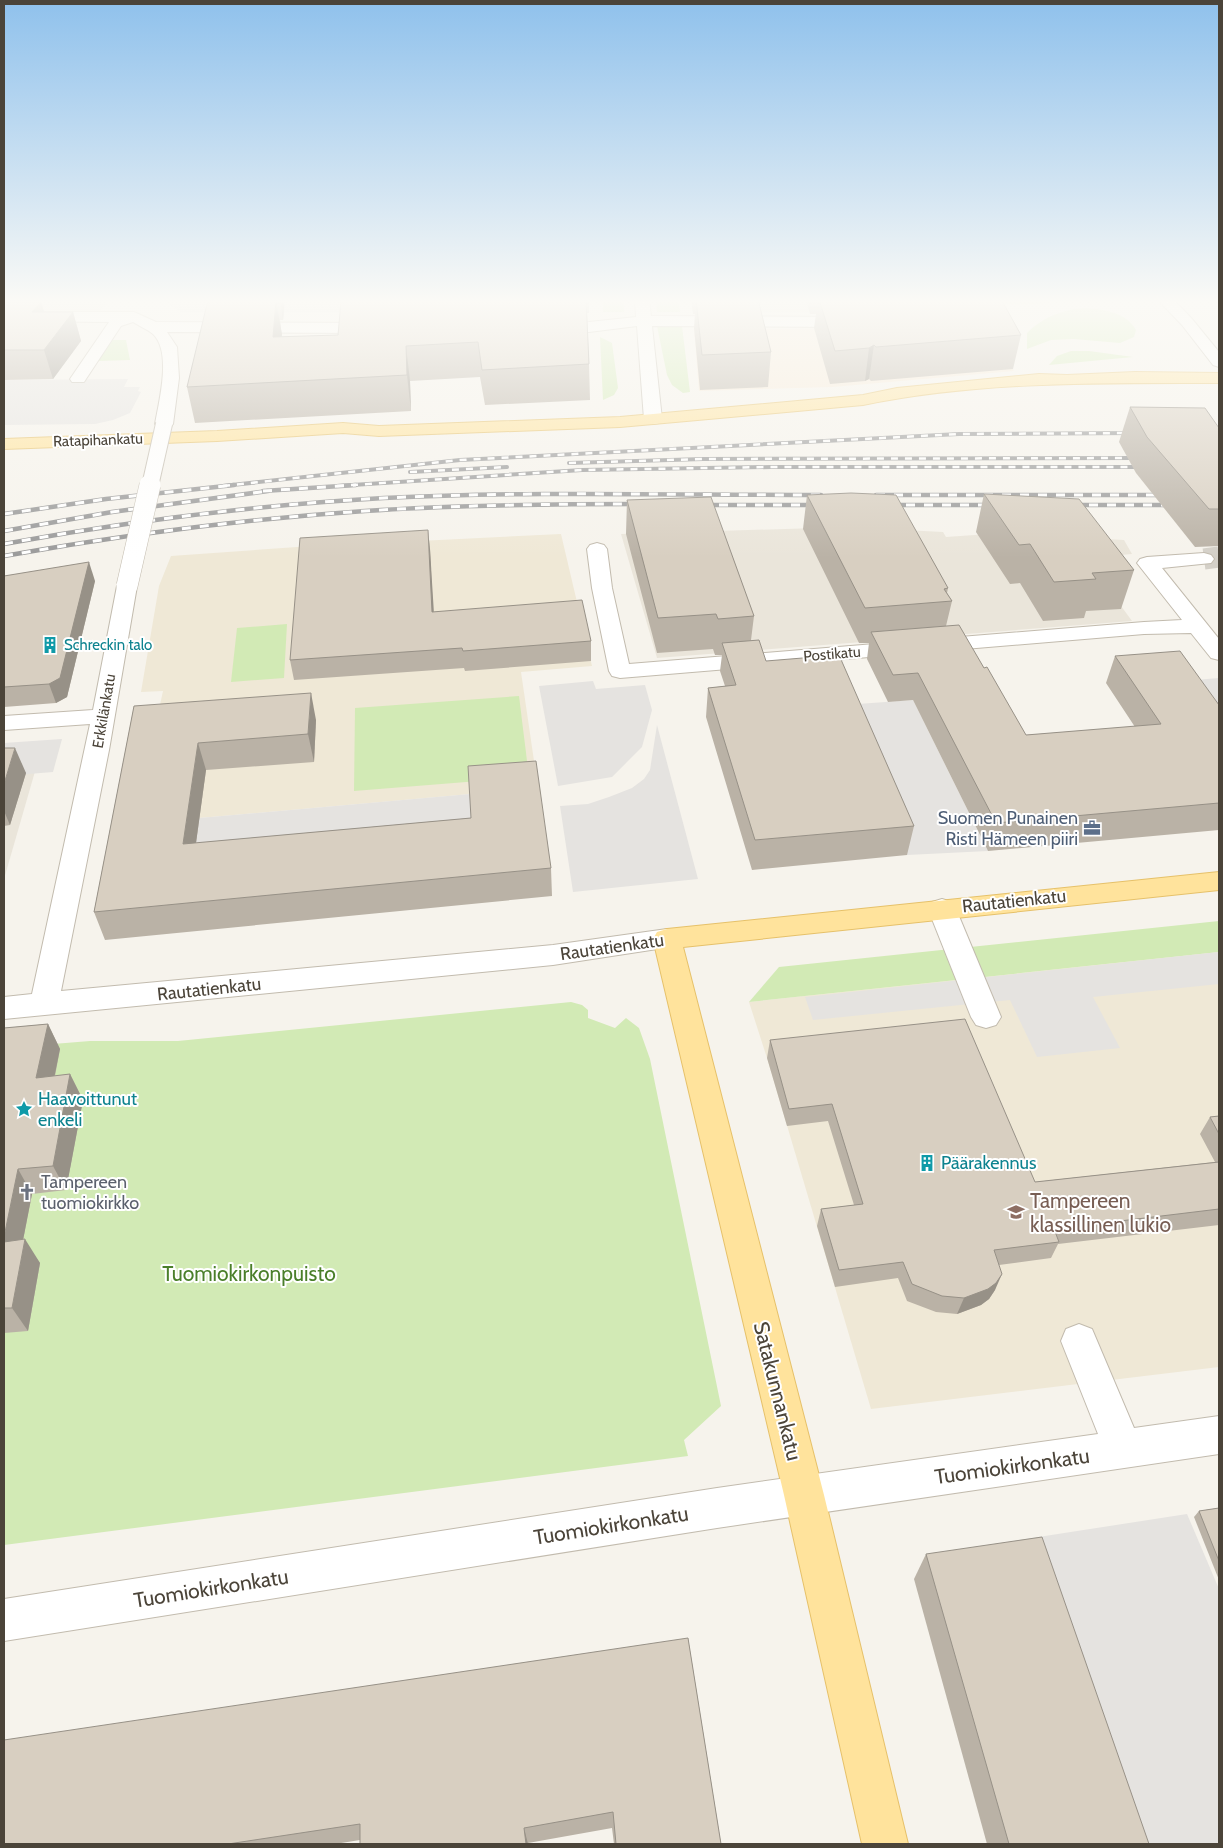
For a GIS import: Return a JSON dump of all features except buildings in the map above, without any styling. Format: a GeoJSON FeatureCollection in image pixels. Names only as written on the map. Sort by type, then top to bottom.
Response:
{"type":"FeatureCollection","features":[{"type":"Feature","properties":{"kind":"main road","name":"Ratapihankatu"},"geometry":{"type":"LineString","coordinates":[[4,444],[217,436],[343,428],[388,431],[652,412],[853,401],[897,394],[980,385]]}},
{"type":"Feature","properties":{"kind":"main road","name":"Rautatienkatu"},"geometry":{"type":"LineString","coordinates":[[667,939],[1219,881]]}},
{"type":"Feature","properties":{"kind":"main road","name":"Satakunnankatu"},"geometry":{"type":"LineString","coordinates":[[667,939],[804,1495],[885,1844]]}},
{"type":"Feature","properties":{"kind":"street","name":"Erkkilänkatu"},"geometry":{"type":"LineString","coordinates":[[44,1004],[97,750],[127,586],[164,424],[170,385]]}},
{"type":"Feature","properties":{"kind":"street"},"geometry":{"type":"LineString","coordinates":[[650,385],[652,412]]}},
{"type":"Feature","properties":{"kind":"street","name":"Postikatu"},"geometry":{"type":"LineString","coordinates":[[597,549],[602,588],[620,671],[1144,628],[1197,626]]}},
{"type":"Feature","properties":{"kind":"street"},"geometry":{"type":"LineString","coordinates":[[1204,559],[1147,563],[1219,653]]}},
{"type":"Feature","properties":{"kind":"street"},"geometry":{"type":"LineString","coordinates":[[4,723],[102,716]]}},
{"type":"Feature","properties":{"kind":"street"},"geometry":{"type":"LineString","coordinates":[[942,909],[986,1017]]}},
{"type":"Feature","properties":{"kind":"street","name":"Rautatienkatu"},"geometry":{"type":"LineString","coordinates":[[4,1008],[553,955],[667,939]]}},
{"type":"Feature","properties":{"kind":"street"},"geometry":{"type":"LineString","coordinates":[[1079,1341],[1123,1449]]}},
{"type":"Feature","properties":{"kind":"street","name":"Tuomiokirkonkatu"},"geometry":{"type":"LineString","coordinates":[[4,1620],[804,1495],[1219,1435]]}},
{"type":"Feature","properties":{"kind":"shaded area"},"geometry":{"type":"Polygon","coordinates":[[[4,385],[125,385],[124,387],[140,387],[138,391],[141,392],[130,413],[113,420],[95,424],[4,425],[4,385]]]}},
{"type":"Feature","properties":{"kind":"shaded area"},"geometry":{"type":"Polygon","coordinates":[[[699,385],[853,385],[833,387],[699,391],[699,385]]]}},
{"type":"Feature","properties":{"kind":"shaded area"},"geometry":{"type":"Polygon","coordinates":[[[847,527],[943,532],[946,537],[1003,533],[1124,540],[1132,554],[1086,558],[1132,621],[657,658],[621,534],[847,527]]]}},
{"type":"Feature","properties":{"kind":"shaded area"},"geometry":{"type":"Polygon","coordinates":[[[561,534],[592,666],[521,672],[538,788],[199,818],[156,723],[163,691],[141,692],[159,586],[171,556],[297,547],[561,534]]]}},
{"type":"Feature","properties":{"kind":"shaded area"},"geometry":{"type":"Polygon","coordinates":[[[1219,678],[1219,711],[1195,680],[1219,678]]]}},
{"type":"Feature","properties":{"kind":"shaded area"},"geometry":{"type":"Polygon","coordinates":[[[593,681],[596,689],[645,685],[652,710],[642,747],[612,777],[558,786],[539,686],[593,681]]]}},
{"type":"Feature","properties":{"kind":"shaded area"},"geometry":{"type":"Polygon","coordinates":[[[913,700],[988,851],[907,855],[844,705],[913,700]]]}},
{"type":"Feature","properties":{"kind":"shaded area"},"geometry":{"type":"Polygon","coordinates":[[[657,725],[698,879],[573,892],[560,806],[588,804],[632,788],[644,779],[650,770],[657,725]]]}},
{"type":"Feature","properties":{"kind":"shaded area"},"geometry":{"type":"Polygon","coordinates":[[[62,739],[53,772],[4,776],[4,743],[62,739]]]}},
{"type":"Feature","properties":{"kind":"shaded area"},"geometry":{"type":"Polygon","coordinates":[[[36,768],[4,879],[4,770],[36,768]]]}},
{"type":"Feature","properties":{"kind":"shaded area"},"geometry":{"type":"Polygon","coordinates":[[[470,794],[474,846],[191,872],[199,818],[470,794]]]}},
{"type":"Feature","properties":{"kind":"shaded area","name":"Tampereen klassillinen lukio"},"geometry":{"type":"Polygon","coordinates":[[[1219,952],[1219,1367],[871,1409],[749,1002],[1219,952]]]}},
{"type":"Feature","properties":{"kind":"shaded area"},"geometry":{"type":"Polygon","coordinates":[[[1219,952],[1219,984],[1093,997],[1120,1048],[1037,1057],[1010,1000],[813,1020],[805,997],[1219,952]]]}},
{"type":"Feature","properties":{"kind":"shaded area"},"geometry":{"type":"Polygon","coordinates":[[[1187,1514],[1219,1589],[1219,1844],[1120,1844],[1019,1540],[1187,1514]]]}},
{"type":"Feature","properties":{"kind":"green space"},"geometry":{"type":"Polygon","coordinates":[[[602,385],[618,385],[614,395],[603,400],[602,385]]]}},
{"type":"Feature","properties":{"kind":"green space"},"geometry":{"type":"Polygon","coordinates":[[[672,385],[689,385],[690,392],[683,393],[672,385]]]}},
{"type":"Feature","properties":{"kind":"green space"},"geometry":{"type":"Polygon","coordinates":[[[287,624],[284,678],[231,682],[237,628],[287,624]]]}},
{"type":"Feature","properties":{"kind":"green space"},"geometry":{"type":"Polygon","coordinates":[[[519,696],[529,777],[354,791],[355,708],[519,696]]]}},
{"type":"Feature","properties":{"kind":"green space"},"geometry":{"type":"Polygon","coordinates":[[[1219,921],[1219,952],[749,1002],[779,967],[1219,921]]]}},
{"type":"Feature","properties":{"kind":"green space","name":"Tuomiokirkonpuisto"},"geometry":{"type":"Polygon","coordinates":[[[571,1002],[582,1005],[588,1010],[588,1018],[615,1028],[626,1018],[639,1028],[650,1059],[721,1406],[684,1440],[688,1456],[4,1545],[4,1048],[90,1041],[178,1041],[571,1002]]]}},
{"type":"Feature","properties":{"kind":"tunnel"},"geometry":{"type":"LineString","coordinates":[[1204,559],[1219,557]]}},
{"type":"Feature","properties":{"kind":"railway"},"geometry":{"type":"LineString","coordinates":[[223,486],[460,460],[959,434],[1137,433]]}},
{"type":"Feature","properties":{"kind":"railway"},"geometry":{"type":"LineString","coordinates":[[569,463],[703,459],[1142,458]]}},
{"type":"Feature","properties":{"kind":"railway"},"geometry":{"type":"LineString","coordinates":[[410,472],[507,467]]}},
{"type":"Feature","properties":{"kind":"railway"},"geometry":{"type":"LineString","coordinates":[[337,486],[582,470],[771,467],[1147,467]]}},
{"type":"Feature","properties":{"kind":"railway"},"geometry":{"type":"LineString","coordinates":[[4,514],[106,499],[234,485]]}},
{"type":"Feature","properties":{"kind":"railway"},"geometry":{"type":"LineString","coordinates":[[263,491],[356,485]]}},
{"type":"Feature","properties":{"kind":"railway"},"geometry":{"type":"LineString","coordinates":[[4,531],[112,512],[268,491]]}},
{"type":"Feature","properties":{"kind":"railway"},"geometry":{"type":"LineString","coordinates":[[4,544],[193,515],[288,505],[384,498],[548,494],[821,495]]}},
{"type":"Feature","properties":{"kind":"railway"},"geometry":{"type":"LineString","coordinates":[[876,495],[1168,495]]}},
{"type":"Feature","properties":{"kind":"railway"},"geometry":{"type":"LineString","coordinates":[[4,556],[184,529],[320,514],[468,506],[641,504]]}},
{"type":"Feature","properties":{"kind":"railway"},"geometry":{"type":"LineString","coordinates":[[701,505],[818,505]]}},
{"type":"Feature","properties":{"kind":"railway"},"geometry":{"type":"LineString","coordinates":[[888,505],[996,505]]}},
{"type":"Feature","properties":{"kind":"railway"},"geometry":{"type":"LineString","coordinates":[[1071,505],[1176,505]]}},
{"type":"Feature","properties":{"kind":"place","name":"Schreckin talo"},"geometry":{"type":"Point","coordinates":[50,645]}},
{"type":"Feature","properties":{"kind":"place","name":"Suomen Punainen Risti Hämeen piiri"},"geometry":{"type":"Point","coordinates":[1092,828]}},
{"type":"Feature","properties":{"kind":"place","name":"Haavoittunut enkeli"},"geometry":{"type":"Point","coordinates":[24,1109]}},
{"type":"Feature","properties":{"kind":"place","name":"Päärakennus"},"geometry":{"type":"Point","coordinates":[927,1163]}},
{"type":"Feature","properties":{"kind":"place","name":"Tampereen tuomiokirkko"},"geometry":{"type":"Point","coordinates":[27,1192]}},
{"type":"Feature","properties":{"kind":"place","name":"Tampereen klassillinen lukio"},"geometry":{"type":"Point","coordinates":[1016,1212]}}]}
